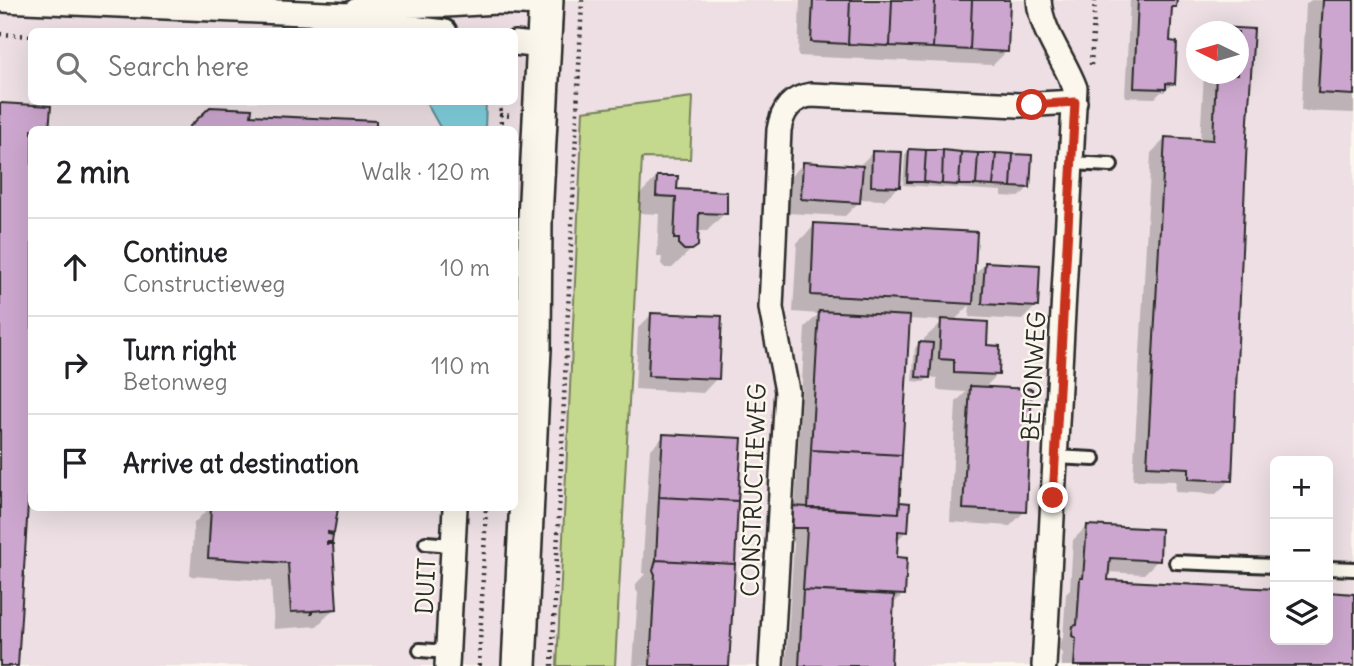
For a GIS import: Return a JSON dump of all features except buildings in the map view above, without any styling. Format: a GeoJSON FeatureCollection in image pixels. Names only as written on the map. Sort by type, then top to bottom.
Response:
{"type":"FeatureCollection","features":[{"type":"Feature","properties":{"kind":"main road"},"geometry":{"type":"LineString","coordinates":[[519,666],[534,363],[535,219],[529,45],[546,2]]}},
{"type":"Feature","properties":{"kind":"street"},"geometry":{"type":"LineString","coordinates":[[3,0],[350,15],[362,22],[412,28]]}},
{"type":"Feature","properties":{"kind":"street"},"geometry":{"type":"LineString","coordinates":[[1039,0],[1044,25],[1079,88]]}},
{"type":"Feature","properties":{"kind":"street"},"geometry":{"type":"LineString","coordinates":[[350,15],[363,6],[546,2]]}},
{"type":"Feature","properties":{"kind":"street","name":"BETONWEG"},"geometry":{"type":"LineString","coordinates":[[1044,666],[1071,163],[1079,88]]}},
{"type":"Feature","properties":{"kind":"street","name":"CONSTRUCTIEWEG"},"geometry":{"type":"LineString","coordinates":[[771,666],[787,391],[771,308],[779,130],[784,112],[796,100],[811,95],[1019,105],[1079,88]]}},
{"type":"Feature","properties":{"kind":"street","name":"DUIT"},"geometry":{"type":"LineString","coordinates":[[447,659],[455,511]]}},
{"type":"Feature","properties":{"kind":"lane"},"geometry":{"type":"LineString","coordinates":[[1071,163],[1111,165]]}},
{"type":"Feature","properties":{"kind":"lane"},"geometry":{"type":"LineString","coordinates":[[1055,457],[1094,459]]}},
{"type":"Feature","properties":{"kind":"lane"},"geometry":{"type":"LineString","coordinates":[[426,543],[453,545]]}},
{"type":"Feature","properties":{"kind":"lane"},"geometry":{"type":"LineString","coordinates":[[1176,562],[1270,566]]}},
{"type":"Feature","properties":{"kind":"lane"},"geometry":{"type":"LineString","coordinates":[[1333,568],[1354,569]]}},
{"type":"Feature","properties":{"kind":"lane"},"geometry":{"type":"LineString","coordinates":[[421,650],[447,659]]}},
{"type":"Feature","properties":{"kind":"path"},"geometry":{"type":"LineString","coordinates":[[552,666],[574,120],[582,0]]}},
{"type":"Feature","properties":{"kind":"path"},"geometry":{"type":"LineString","coordinates":[[1079,88],[1093,57],[1095,0]]}},
{"type":"Feature","properties":{"kind":"path"},"geometry":{"type":"LineString","coordinates":[[0,34],[28,36]]}},
{"type":"Feature","properties":{"kind":"path"},"geometry":{"type":"LineString","coordinates":[[501,105],[502,126]]}},
{"type":"Feature","properties":{"kind":"path"},"geometry":{"type":"LineString","coordinates":[[479,666],[486,511]]}},
{"type":"Feature","properties":{"kind":"shaded area"},"geometry":{"type":"Polygon","coordinates":[[[0,0],[1354,0],[1354,666],[0,666],[0,0]]]}},
{"type":"Feature","properties":{"kind":"green space"},"geometry":{"type":"Polygon","coordinates":[[[693,97],[690,159],[642,158],[615,666],[557,666],[583,111],[693,97]]]}},
{"type":"Feature","properties":{"kind":"water"},"geometry":{"type":"Polygon","coordinates":[[[428,105],[486,105],[485,126],[439,126],[428,105]]]}},
{"type":"Feature","properties":{"kind":"route"},"geometry":{"type":"LineString","coordinates":[[1032,105],[1075,102],[1053,498]]}}]}
